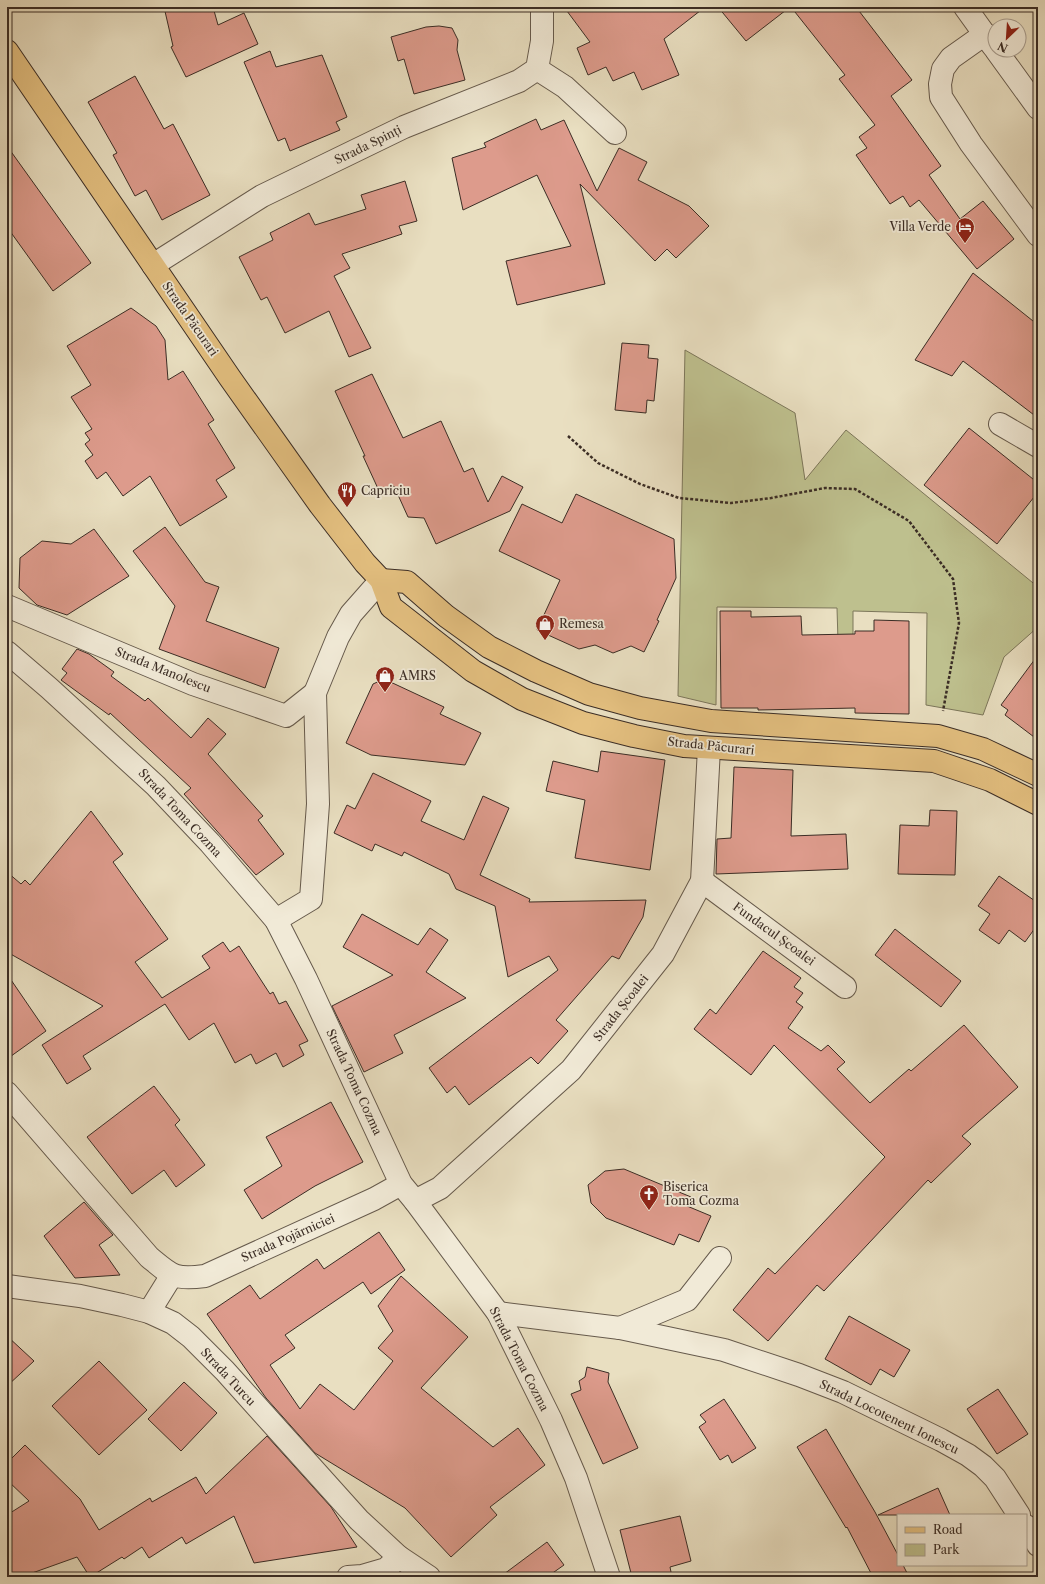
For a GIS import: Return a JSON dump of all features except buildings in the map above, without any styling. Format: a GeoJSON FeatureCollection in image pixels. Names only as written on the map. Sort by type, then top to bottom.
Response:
{"type":"FeatureCollection","features":[{"type":"Feature","properties":{"kind":"main road","name":"Strada Păcurari"},"geometry":{"type":"LineString","coordinates":[[7,51],[153,265],[320,505],[365,563],[381,580],[391,607],[473,671],[522,699],[583,723],[684,746],[934,761],[990,780],[1038,804]]}},
{"type":"Feature","properties":{"kind":"main road"},"geometry":{"type":"LineString","coordinates":[[381,580],[407,582],[446,616],[489,647],[536,671],[589,694],[640,708],[711,720],[938,736],[983,749],[1038,775]]}},
{"type":"Feature","properties":{"kind":"street"},"geometry":{"type":"LineString","coordinates":[[542,7],[542,41],[537,69],[565,87],[615,133]]}},
{"type":"Feature","properties":{"kind":"street"},"geometry":{"type":"LineString","coordinates":[[965,7],[987,37]]}},
{"type":"Feature","properties":{"kind":"street"},"geometry":{"type":"LineString","coordinates":[[987,46],[951,58],[943,69],[940,84],[941,97],[970,144],[1038,235]]}},
{"type":"Feature","properties":{"kind":"street"},"geometry":{"type":"LineString","coordinates":[[1002,58],[1038,108]]}},
{"type":"Feature","properties":{"kind":"street","name":"Strada Spinți"},"geometry":{"type":"LineString","coordinates":[[153,265],[262,196],[404,127],[519,81],[537,69]]}},
{"type":"Feature","properties":{"kind":"street"},"geometry":{"type":"LineString","coordinates":[[1000,424],[1038,446]]}},
{"type":"Feature","properties":{"kind":"street","name":"Strada Manolescu"},"geometry":{"type":"LineString","coordinates":[[276,920],[311,899],[318,804],[315,693],[338,636],[351,614],[381,580]]}},
{"type":"Feature","properties":{"kind":"street","name":"Strada Manolescu"},"geometry":{"type":"LineString","coordinates":[[7,606],[193,684],[286,716],[315,693]]}},
{"type":"Feature","properties":{"kind":"street","name":"Strada Toma Cozma"},"geometry":{"type":"LineString","coordinates":[[7,652],[60,698],[156,786],[210,843],[276,920],[306,978],[401,1184],[498,1313],[551,1420],[576,1478],[609,1577]]}},
{"type":"Feature","properties":{"kind":"street","name":"Strada Școalei"},"geometry":{"type":"LineString","coordinates":[[415,1201],[440,1188],[570,1070],[663,954],[702,880],[709,748]]}},
{"type":"Feature","properties":{"kind":"street","name":"Fundacul Școalei"},"geometry":{"type":"LineString","coordinates":[[702,880],[845,987]]}},
{"type":"Feature","properties":{"kind":"street"},"geometry":{"type":"LineString","coordinates":[[7,1092],[149,1257],[172,1275],[150,1312]]}},
{"type":"Feature","properties":{"kind":"street","name":"Strada Pojărniciei"},"geometry":{"type":"LineString","coordinates":[[172,1275],[189,1278],[205,1276],[374,1199],[401,1184]]}},
{"type":"Feature","properties":{"kind":"street"},"geometry":{"type":"LineString","coordinates":[[620,1328],[687,1300],[720,1258]]}},
{"type":"Feature","properties":{"kind":"street","name":"Strada Turcu"},"geometry":{"type":"LineString","coordinates":[[7,1286],[80,1296],[150,1312],[174,1323],[191,1337],[225,1371],[359,1520],[399,1557],[429,1577]]}},
{"type":"Feature","properties":{"kind":"street","name":"Strada Locotenent Ionescu"},"geometry":{"type":"LineString","coordinates":[[498,1313],[620,1328],[724,1350],[844,1392],[968,1455],[983,1466],[995,1478],[1018,1514]]}},
{"type":"Feature","properties":{"kind":"street"},"geometry":{"type":"LineString","coordinates":[[1027,1528],[1038,1545]]}},
{"type":"Feature","properties":{"kind":"street"},"geometry":{"type":"LineString","coordinates":[[348,1577],[362,1576],[386,1569],[399,1557]]}},
{"type":"Feature","properties":{"kind":"path"},"geometry":{"type":"LineString","coordinates":[[568,436],[598,463],[640,484],[680,498],[732,503],[771,498],[825,488],[856,489],[909,521],[953,578],[959,623],[938,736]]}},
{"type":"Feature","properties":{"kind":"green space"},"geometry":{"type":"Polygon","coordinates":[[[685,350],[795,413],[805,480],[846,430],[1038,587],[1038,627],[1004,657],[983,715],[926,705],[927,613],[853,611],[853,707],[840,708],[837,608],[717,607],[716,705],[678,696],[685,350]]]}},
{"type":"Feature","properties":{"kind":"place","name":"Villa Verde"},"geometry":{"type":"Point","coordinates":[965,244]}},
{"type":"Feature","properties":{"kind":"place","name":"Capriciu"},"geometry":{"type":"Point","coordinates":[347,508]}},
{"type":"Feature","properties":{"kind":"place","name":"Remesa"},"geometry":{"type":"Point","coordinates":[545,641]}},
{"type":"Feature","properties":{"kind":"place","name":"AMRS"},"geometry":{"type":"Point","coordinates":[385,693]}},
{"type":"Feature","properties":{"kind":"place","name":"Biserica Toma Cozma"},"geometry":{"type":"Point","coordinates":[649,1211]}}]}
